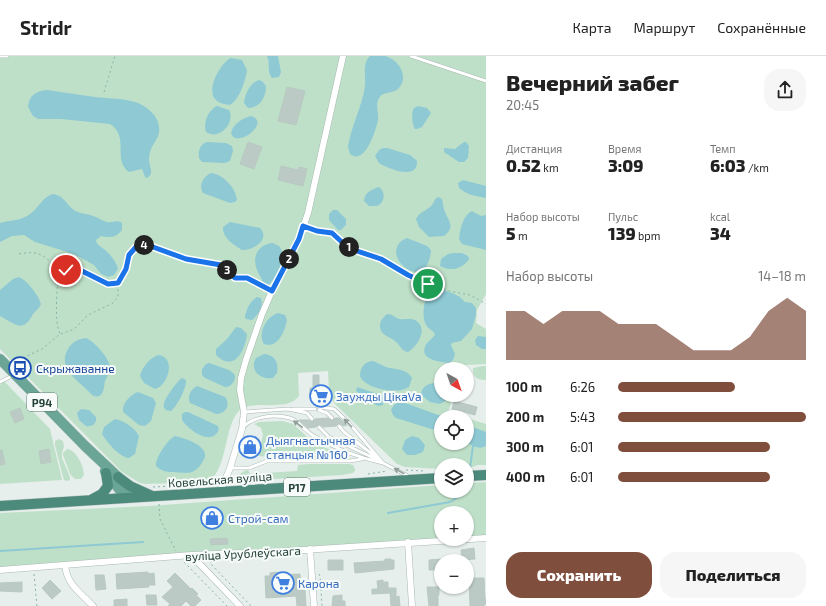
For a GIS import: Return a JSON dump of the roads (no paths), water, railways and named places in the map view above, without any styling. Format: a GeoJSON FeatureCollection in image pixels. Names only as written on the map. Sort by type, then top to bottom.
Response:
{"type":"FeatureCollection","features":[{"type":"Feature","properties":{"kind":"highway"},"geometry":{"type":"LineString","coordinates":[[90,500],[102,494],[108,486],[106,473]]}},
{"type":"Feature","properties":{"kind":"highway"},"geometry":{"type":"LineString","coordinates":[[474,476],[486,475]]}},
{"type":"Feature","properties":{"kind":"highway","name":"Р94"},"geometry":{"type":"LineString","coordinates":[[118,477],[130,486],[153,496]]}},
{"type":"Feature","properties":{"kind":"highway","name":"Ковельская вуліца"},"geometry":{"type":"LineString","coordinates":[[0,506],[153,496],[220,489],[434,479]]}},
{"type":"Feature","properties":{"kind":"main road","name":"Р94"},"geometry":{"type":"LineString","coordinates":[[3,362],[85,446],[118,477],[126,486],[126,498]]}},
{"type":"Feature","properties":{"kind":"main road","name":"Р94"},"geometry":{"type":"LineString","coordinates":[[85,446],[126,498]]}},
{"type":"Feature","properties":{"kind":"street"},"geometry":{"type":"LineString","coordinates":[[220,489],[230,468],[242,429],[244,412],[240,390],[241,378],[257,327],[272,291],[299,239],[308,213],[343,56]]}},
{"type":"Feature","properties":{"kind":"street","name":"вуліца Урублеўскага"},"geometry":{"type":"LineString","coordinates":[[0,570],[191,555],[212,555],[486,538]]}},
{"type":"Feature","properties":{"kind":"street"},"geometry":{"type":"LineString","coordinates":[[408,542],[412,606]]}},
{"type":"Feature","properties":{"kind":"street"},"geometry":{"type":"LineString","coordinates":[[310,549],[314,606]]}},
{"type":"Feature","properties":{"kind":"street"},"geometry":{"type":"LineString","coordinates":[[191,555],[240,606]]}},
{"type":"Feature","properties":{"kind":"street"},"geometry":{"type":"LineString","coordinates":[[65,565],[70,582],[93,606]]}},
{"type":"Feature","properties":{"kind":"lane"},"geometry":{"type":"LineString","coordinates":[[0,56],[7,56]]}},
{"type":"Feature","properties":{"kind":"lane"},"geometry":{"type":"LineString","coordinates":[[411,56],[486,81]]}},
{"type":"Feature","properties":{"kind":"lane"},"geometry":{"type":"LineString","coordinates":[[0,382],[7,377],[16,375]]}},
{"type":"Feature","properties":{"kind":"lane"},"geometry":{"type":"LineString","coordinates":[[244,412],[316,408],[334,409],[349,423],[383,463]]}},
{"type":"Feature","properties":{"kind":"lane"},"geometry":{"type":"LineString","coordinates":[[316,408],[327,413],[332,418]]}},
{"type":"Feature","properties":{"kind":"lane"},"geometry":{"type":"LineString","coordinates":[[288,410],[307,414],[312,419]]}},
{"type":"Feature","properties":{"kind":"lane"},"geometry":{"type":"LineString","coordinates":[[242,429],[247,424],[258,418],[291,418],[313,436],[364,459],[383,463]]}},
{"type":"Feature","properties":{"kind":"lane"},"geometry":{"type":"LineString","coordinates":[[339,426],[344,432],[383,463]]}},
{"type":"Feature","properties":{"kind":"lane"},"geometry":{"type":"LineString","coordinates":[[319,427],[329,437],[396,469],[415,480]]}},
{"type":"Feature","properties":{"kind":"lane"},"geometry":{"type":"LineString","coordinates":[[230,468],[249,468],[267,461],[350,461],[364,459]]}},
{"type":"Feature","properties":{"kind":"water"},"geometry":{"type":"Polygon","coordinates":[[[267,56],[278,56],[281,72],[279,77],[272,78],[270,75],[267,56]]]}},
{"type":"Feature","properties":{"kind":"water"},"geometry":{"type":"Polygon","coordinates":[[[370,56],[385,56],[395,61],[401,70],[403,80],[398,89],[393,92],[383,94],[379,98],[377,103],[378,120],[375,131],[365,151],[360,155],[355,156],[350,154],[348,147],[364,94],[365,66],[370,56]]]}},
{"type":"Feature","properties":{"kind":"water"},"geometry":{"type":"Polygon","coordinates":[[[231,58],[242,60],[247,70],[244,84],[239,95],[233,103],[229,105],[216,100],[212,89],[219,70],[227,60],[231,58]]]}},
{"type":"Feature","properties":{"kind":"water"},"geometry":{"type":"Polygon","coordinates":[[[259,80],[266,86],[265,94],[259,104],[252,108],[248,108],[244,103],[247,93],[251,86],[259,80]]]}},
{"type":"Feature","properties":{"kind":"water"},"geometry":{"type":"Polygon","coordinates":[[[47,90],[128,100],[142,105],[149,110],[155,116],[159,129],[158,135],[149,154],[151,174],[147,178],[145,177],[142,169],[129,172],[124,167],[119,135],[116,129],[110,124],[61,119],[38,119],[33,116],[28,107],[30,99],[34,94],[47,90]]]}},
{"type":"Feature","properties":{"kind":"water"},"geometry":{"type":"Polygon","coordinates":[[[217,106],[229,110],[231,115],[230,120],[225,129],[221,132],[211,134],[206,132],[205,125],[211,110],[217,106]]]}},
{"type":"Feature","properties":{"kind":"water"},"geometry":{"type":"Polygon","coordinates":[[[418,106],[427,108],[431,113],[422,127],[415,129],[412,112],[414,108],[418,106]]]}},
{"type":"Feature","properties":{"kind":"water"},"geometry":{"type":"Polygon","coordinates":[[[251,116],[256,119],[257,124],[251,133],[245,137],[234,137],[231,133],[236,124],[244,118],[251,116]]]}},
{"type":"Feature","properties":{"kind":"water"},"geometry":{"type":"Polygon","coordinates":[[[207,142],[226,143],[232,146],[233,151],[230,161],[225,163],[202,162],[199,158],[199,150],[203,144],[207,142]]]}},
{"type":"Feature","properties":{"kind":"water"},"geometry":{"type":"Polygon","coordinates":[[[466,142],[469,146],[468,158],[464,162],[459,162],[444,152],[444,148],[455,149],[466,142]]]}},
{"type":"Feature","properties":{"kind":"water"},"geometry":{"type":"Polygon","coordinates":[[[383,148],[410,155],[417,161],[416,167],[413,171],[402,172],[379,163],[375,156],[379,150],[383,148]]]}},
{"type":"Feature","properties":{"kind":"water"},"geometry":{"type":"Polygon","coordinates":[[[211,173],[220,176],[228,182],[236,195],[237,200],[235,202],[230,203],[203,193],[201,187],[202,181],[211,173]]]}},
{"type":"Feature","properties":{"kind":"water"},"geometry":{"type":"Polygon","coordinates":[[[463,180],[486,186],[486,198],[468,194],[459,188],[458,183],[463,180]]]}},
{"type":"Feature","properties":{"kind":"water"},"geometry":{"type":"Polygon","coordinates":[[[379,187],[384,194],[382,202],[377,206],[369,206],[364,201],[365,196],[371,190],[379,187]]]}},
{"type":"Feature","properties":{"kind":"water"},"geometry":{"type":"Polygon","coordinates":[[[53,194],[61,197],[71,208],[78,212],[107,222],[118,221],[122,223],[122,230],[117,235],[110,237],[101,236],[96,240],[98,245],[109,254],[116,264],[118,269],[114,275],[108,277],[101,274],[94,265],[74,254],[35,242],[24,235],[12,236],[0,242],[0,223],[27,216],[33,212],[43,200],[49,195],[53,194]]]}},
{"type":"Feature","properties":{"kind":"water"},"geometry":{"type":"Polygon","coordinates":[[[438,197],[442,199],[444,209],[451,226],[444,236],[429,237],[419,227],[416,219],[419,214],[433,204],[435,199],[438,197]]]}},
{"type":"Feature","properties":{"kind":"water"},"geometry":{"type":"Polygon","coordinates":[[[333,210],[337,210],[346,219],[346,225],[341,230],[338,230],[329,220],[329,214],[333,210]]]}},
{"type":"Feature","properties":{"kind":"water"},"geometry":{"type":"Polygon","coordinates":[[[472,211],[481,216],[486,215],[486,250],[462,244],[459,239],[464,219],[472,211]]]}},
{"type":"Feature","properties":{"kind":"water"},"geometry":{"type":"Polygon","coordinates":[[[230,222],[260,228],[263,232],[262,240],[251,249],[242,250],[229,241],[224,235],[223,227],[230,222]]]}},
{"type":"Feature","properties":{"kind":"water"},"geometry":{"type":"Polygon","coordinates":[[[407,238],[427,246],[431,250],[426,268],[422,272],[414,272],[407,269],[398,259],[396,253],[397,247],[400,242],[407,238]]]}},
{"type":"Feature","properties":{"kind":"water"},"geometry":{"type":"Polygon","coordinates":[[[273,243],[279,246],[281,250],[282,261],[278,273],[267,286],[263,283],[257,271],[255,260],[258,251],[262,247],[273,243]]]}},
{"type":"Feature","properties":{"kind":"water"},"geometry":{"type":"Polygon","coordinates":[[[462,253],[468,256],[469,259],[460,267],[452,269],[440,266],[441,259],[448,254],[462,253]]]}},
{"type":"Feature","properties":{"kind":"water"},"geometry":{"type":"Polygon","coordinates":[[[19,277],[26,281],[38,297],[41,304],[26,324],[22,326],[18,326],[0,316],[0,290],[13,279],[19,277]]]}},
{"type":"Feature","properties":{"kind":"water"},"geometry":{"type":"Polygon","coordinates":[[[436,288],[452,293],[460,297],[465,302],[472,303],[476,308],[476,315],[472,329],[461,341],[452,343],[451,345],[455,354],[453,360],[450,362],[432,360],[428,358],[424,351],[426,345],[435,334],[424,321],[424,307],[431,289],[436,288]]]}},
{"type":"Feature","properties":{"kind":"water"},"geometry":{"type":"Polygon","coordinates":[[[257,297],[261,298],[262,301],[260,310],[252,320],[246,319],[245,315],[249,306],[257,297]]]}},
{"type":"Feature","properties":{"kind":"water"},"geometry":{"type":"Polygon","coordinates":[[[278,313],[285,315],[287,320],[283,334],[277,342],[269,345],[264,344],[262,340],[262,330],[267,321],[278,313]]]}},
{"type":"Feature","properties":{"kind":"water"},"geometry":{"type":"Polygon","coordinates":[[[387,314],[399,319],[413,319],[419,323],[422,332],[415,346],[408,352],[404,351],[394,340],[381,331],[380,323],[383,317],[387,314]]]}},
{"type":"Feature","properties":{"kind":"water"},"geometry":{"type":"Polygon","coordinates":[[[236,327],[241,328],[247,334],[246,341],[238,358],[228,362],[222,360],[216,355],[216,349],[227,339],[236,327]]]}},
{"type":"Feature","properties":{"kind":"water"},"geometry":{"type":"Polygon","coordinates":[[[478,336],[486,337],[486,349],[482,349],[476,345],[475,340],[478,336]]]}},
{"type":"Feature","properties":{"kind":"water"},"geometry":{"type":"Polygon","coordinates":[[[86,338],[101,350],[107,358],[110,366],[109,374],[105,381],[102,393],[99,396],[92,395],[76,380],[67,369],[65,363],[65,356],[71,344],[80,339],[86,338]]]}},
{"type":"Feature","properties":{"kind":"water"},"geometry":{"type":"Polygon","coordinates":[[[264,354],[271,356],[277,362],[277,373],[273,378],[260,376],[255,370],[254,362],[256,358],[264,354]]]}},
{"type":"Feature","properties":{"kind":"water"},"geometry":{"type":"Polygon","coordinates":[[[158,355],[164,357],[169,366],[164,383],[155,389],[144,383],[140,376],[147,363],[158,355]]]}},
{"type":"Feature","properties":{"kind":"water"},"geometry":{"type":"Polygon","coordinates":[[[372,361],[386,367],[407,372],[412,378],[409,387],[397,390],[382,389],[363,381],[360,376],[362,368],[365,364],[372,361]]]}},
{"type":"Feature","properties":{"kind":"water"},"geometry":{"type":"Polygon","coordinates":[[[209,363],[229,370],[234,374],[235,378],[232,384],[225,387],[205,378],[202,375],[202,369],[209,363]]]}},
{"type":"Feature","properties":{"kind":"water"},"geometry":{"type":"Polygon","coordinates":[[[182,378],[186,380],[186,383],[181,397],[171,411],[166,410],[164,408],[165,401],[174,386],[182,378]]]}},
{"type":"Feature","properties":{"kind":"water"},"geometry":{"type":"Polygon","coordinates":[[[434,383],[434,402],[443,402],[440,404],[430,402],[421,395],[422,390],[430,384],[434,383]]]}},
{"type":"Feature","properties":{"kind":"water"},"geometry":{"type":"Polygon","coordinates":[[[197,386],[225,397],[228,403],[225,410],[220,414],[216,414],[190,403],[190,393],[197,386]]]}},
{"type":"Feature","properties":{"kind":"water"},"geometry":{"type":"Polygon","coordinates":[[[357,387],[381,395],[384,398],[383,405],[376,405],[356,391],[357,387]]]}},
{"type":"Feature","properties":{"kind":"water"},"geometry":{"type":"Polygon","coordinates":[[[138,392],[153,398],[156,403],[151,421],[145,426],[139,425],[123,412],[127,400],[138,392]]]}},
{"type":"Feature","properties":{"kind":"water"},"geometry":{"type":"Polygon","coordinates":[[[397,403],[405,403],[434,413],[434,430],[396,418],[391,410],[397,403]]]}},
{"type":"Feature","properties":{"kind":"water"},"geometry":{"type":"Polygon","coordinates":[[[81,409],[89,410],[96,417],[96,422],[94,424],[86,426],[79,420],[77,413],[81,409]]]}},
{"type":"Feature","properties":{"kind":"water"},"geometry":{"type":"Polygon","coordinates":[[[185,412],[218,426],[218,432],[212,437],[208,437],[193,431],[182,420],[182,414],[185,412]]]}},
{"type":"Feature","properties":{"kind":"water"},"geometry":{"type":"Polygon","coordinates":[[[115,419],[128,425],[135,430],[139,436],[135,454],[129,458],[117,452],[102,434],[104,427],[115,419]]]}},
{"type":"Feature","properties":{"kind":"water"},"geometry":{"type":"Polygon","coordinates":[[[474,428],[486,432],[486,446],[478,448],[474,446],[474,428]]]}},
{"type":"Feature","properties":{"kind":"water"},"geometry":{"type":"Polygon","coordinates":[[[175,436],[191,441],[201,447],[204,451],[205,456],[203,461],[199,467],[190,473],[168,472],[156,466],[162,449],[175,436]]]}},
{"type":"Feature","properties":{"kind":"water"},"geometry":{"type":"Polygon","coordinates":[[[412,436],[419,438],[425,445],[423,452],[415,455],[407,455],[402,449],[405,440],[412,436]]]}},
{"type":"Feature","properties":{"kind":"waterway"},"geometry":{"type":"LineString","coordinates":[[471,458],[472,450]]}},
{"type":"Feature","properties":{"kind":"waterway"},"geometry":{"type":"LineString","coordinates":[[388,513],[450,502],[457,498]]}},
{"type":"Feature","properties":{"kind":"waterway"},"geometry":{"type":"LineString","coordinates":[[0,551],[143,542]]}},
{"type":"Feature","properties":{"kind":"place","name":"Скрыжаванне"},"geometry":{"type":"Point","coordinates":[20,368]}},
{"type":"Feature","properties":{"kind":"place","name":"Заужды ЦікаVа"},"geometry":{"type":"Point","coordinates":[321,396]}},
{"type":"Feature","properties":{"kind":"place","name":"Дыягнастычная станцыя №160"},"geometry":{"type":"Point","coordinates":[250,447]}},
{"type":"Feature","properties":{"kind":"place","name":"Строй-сам"},"geometry":{"type":"Point","coordinates":[212,518]}},
{"type":"Feature","properties":{"kind":"place","name":"Карона"},"geometry":{"type":"Point","coordinates":[283,583]}}]}
